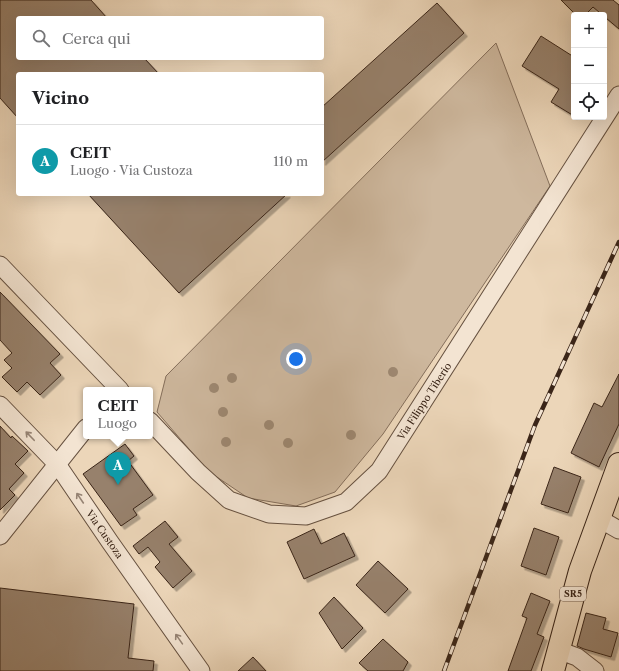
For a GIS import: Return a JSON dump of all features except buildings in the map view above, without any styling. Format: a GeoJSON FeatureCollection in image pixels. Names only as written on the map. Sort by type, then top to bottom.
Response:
{"type":"FeatureCollection","features":[{"type":"Feature","properties":{"kind":"main road","name":"SR5"},"geometry":{"type":"LineString","coordinates":[[553,671],[575,586],[598,518],[615,482],[619,464]]}},
{"type":"Feature","properties":{"kind":"street","name":"Via Filippo Tiberio"},"geometry":{"type":"LineString","coordinates":[[153,424],[198,472],[229,500],[268,514],[306,516],[346,502],[379,471],[619,95]]}},
{"type":"Feature","properties":{"kind":"street"},"geometry":{"type":"LineString","coordinates":[[0,265],[117,387]]}},
{"type":"Feature","properties":{"kind":"street","name":"Via Custoza"},"geometry":{"type":"LineString","coordinates":[[0,405],[57,464],[201,671]]}},
{"type":"Feature","properties":{"kind":"street"},"geometry":{"type":"LineString","coordinates":[[0,536],[83,432]]}},
{"type":"Feature","properties":{"kind":"street"},"geometry":{"type":"LineString","coordinates":[[598,518],[619,530]]}},
{"type":"Feature","properties":{"kind":"street"},"geometry":{"type":"LineString","coordinates":[[558,650],[577,657],[595,671]]}},
{"type":"Feature","properties":{"kind":"shaded area"},"geometry":{"type":"Polygon","coordinates":[[[496,43],[550,186],[383,434],[335,492],[296,506],[248,498],[208,471],[157,412],[166,376],[496,43]]]}},
{"type":"Feature","properties":{"kind":"railway"},"geometry":{"type":"LineString","coordinates":[[444,671],[535,425],[619,242]]}},
{"type":"Feature","properties":{"kind":"place","name":"CEIT"},"geometry":{"type":"Point","coordinates":[118,485]}}]}
